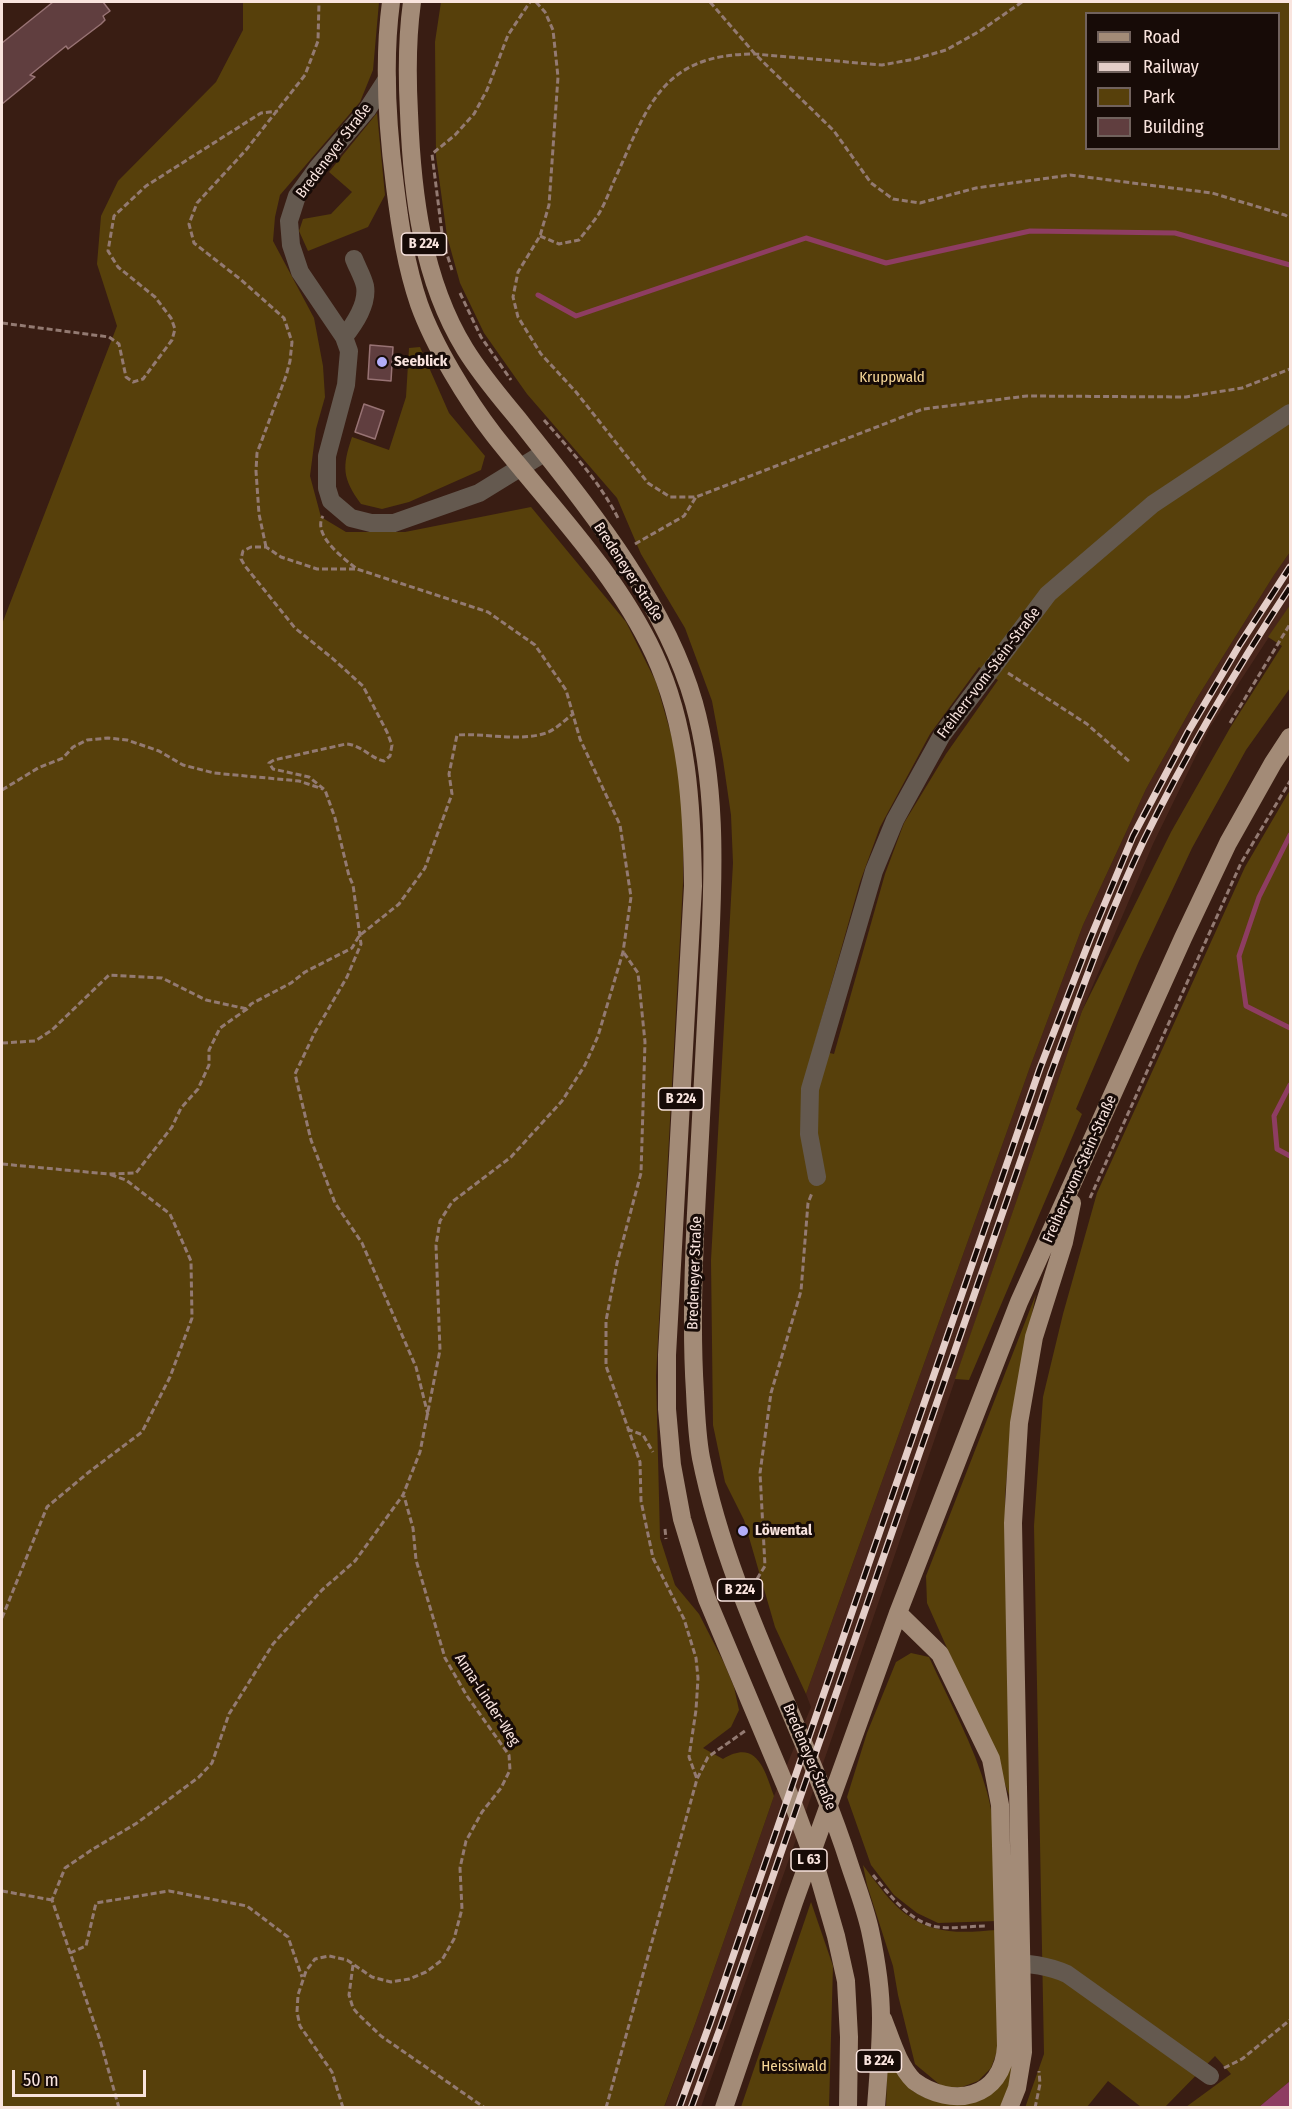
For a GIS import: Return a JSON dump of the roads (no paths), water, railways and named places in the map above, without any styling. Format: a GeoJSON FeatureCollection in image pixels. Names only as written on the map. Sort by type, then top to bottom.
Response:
{"type":"FeatureCollection","features":[{"type":"Feature","properties":{"kind":"main road","name":"Bredeneyer Straße"},"geometry":{"type":"LineString","coordinates":[[391,2],[387,79],[390,150],[406,261],[420,306],[447,361],[475,409],[605,571],[633,612],[655,656],[675,709],[686,762],[692,815],[693,886],[667,1355],[667,1409],[672,1465],[682,1519],[707,1599],[776,1760],[822,1883],[846,1981],[849,2037],[848,2108]]}},
{"type":"Feature","properties":{"kind":"main road","name":"Bredeneyer Straße"},"geometry":{"type":"LineString","coordinates":[[412,2],[408,80],[410,148],[418,213],[427,257],[440,299],[462,344],[487,381],[624,560],[651,602],[675,650],[694,703],[706,759],[713,817],[713,886],[692,1286],[695,1407],[701,1457],[722,1539],[751,1621],[841,1838],[869,1925],[881,2014],[876,2108]]}},
{"type":"Feature","properties":{"kind":"main road","name":"Freiherr-vom-Stein-Straße"},"geometry":{"type":"LineString","coordinates":[[898,1613],[1018,1302],[1228,843],[1290,737]]}},
{"type":"Feature","properties":{"kind":"main road"},"geometry":{"type":"LineString","coordinates":[[881,2014],[903,2068],[916,2084],[927,2092],[946,2100],[962,2101],[975,2097],[993,2085],[1004,2062],[1013,1963],[1013,1523],[1019,1423],[1034,1336],[1064,1242],[1078,1173]]}},
{"type":"Feature","properties":{"kind":"main road"},"geometry":{"type":"LineString","coordinates":[[898,1613],[940,1654],[991,1759],[1000,1805],[1023,2052],[1017,2088],[1009,2108]]}},
{"type":"Feature","properties":{"kind":"main road","name":"L 63"},"geometry":{"type":"LineString","coordinates":[[724,2108],[798,1891],[898,1613]]}},
{"type":"Feature","properties":{"kind":"street","name":"Bredeneyer Straße"},"geometry":{"type":"LineString","coordinates":[[387,79],[367,110],[318,167],[297,196],[289,221],[291,245],[300,272],[344,337],[349,351],[346,386],[327,456],[327,488],[331,501],[351,518],[371,523],[394,523],[479,493],[521,467]]}},
{"type":"Feature","properties":{"kind":"street"},"geometry":{"type":"LineString","coordinates":[[344,337],[363,308],[365,286],[354,259]]}},
{"type":"Feature","properties":{"kind":"street","name":"Freiherr-vom-Stein-Straße"},"geometry":{"type":"LineString","coordinates":[[817,1177],[809,1134],[810,1089],[874,871],[895,820],[942,735],[1048,594],[1153,504],[1290,413]]}},
{"type":"Feature","properties":{"kind":"street"},"geometry":{"type":"LineString","coordinates":[[521,467],[544,453]]}},
{"type":"Feature","properties":{"kind":"street"},"geometry":{"type":"LineString","coordinates":[[1013,1963],[1051,1967],[1067,1974],[1210,2076]]}},
{"type":"Feature","properties":{"kind":"waterway"},"geometry":{"type":"LineString","coordinates":[[538,295],[576,316],[806,238],[886,263],[1030,231],[1175,233],[1290,265]]}},
{"type":"Feature","properties":{"kind":"waterway"},"geometry":{"type":"LineString","coordinates":[[1290,835],[1259,897],[1239,956],[1246,1006],[1290,1028]]}},
{"type":"Feature","properties":{"kind":"waterway"},"geometry":{"type":"LineString","coordinates":[[1290,1085],[1274,1116],[1277,1149],[1290,1156]]}},
{"type":"Feature","properties":{"kind":"railway"},"geometry":{"type":"LineString","coordinates":[[679,2108],[1040,1068],[1090,939],[1133,836],[1188,732],[1240,644],[1290,567]]}},
{"type":"Feature","properties":{"kind":"railway"},"geometry":{"type":"LineString","coordinates":[[691,2108],[1051,1073],[1095,955],[1131,868],[1178,775],[1232,679],[1290,587]]}},
{"type":"Feature","properties":{"kind":"place","name":"Seeblick"},"geometry":{"type":"Point","coordinates":[382,362]}},
{"type":"Feature","properties":{"kind":"place","name":"Löwental"},"geometry":{"type":"Point","coordinates":[743,1531]}},
{"type":"Feature","properties":{"kind":"park label","name":"Kruppwald"},"geometry":{"type":"Point","coordinates":[892,378]}},
{"type":"Feature","properties":{"kind":"park label","name":"Heissiwald"},"geometry":{"type":"Point","coordinates":[794,2067]}}]}
